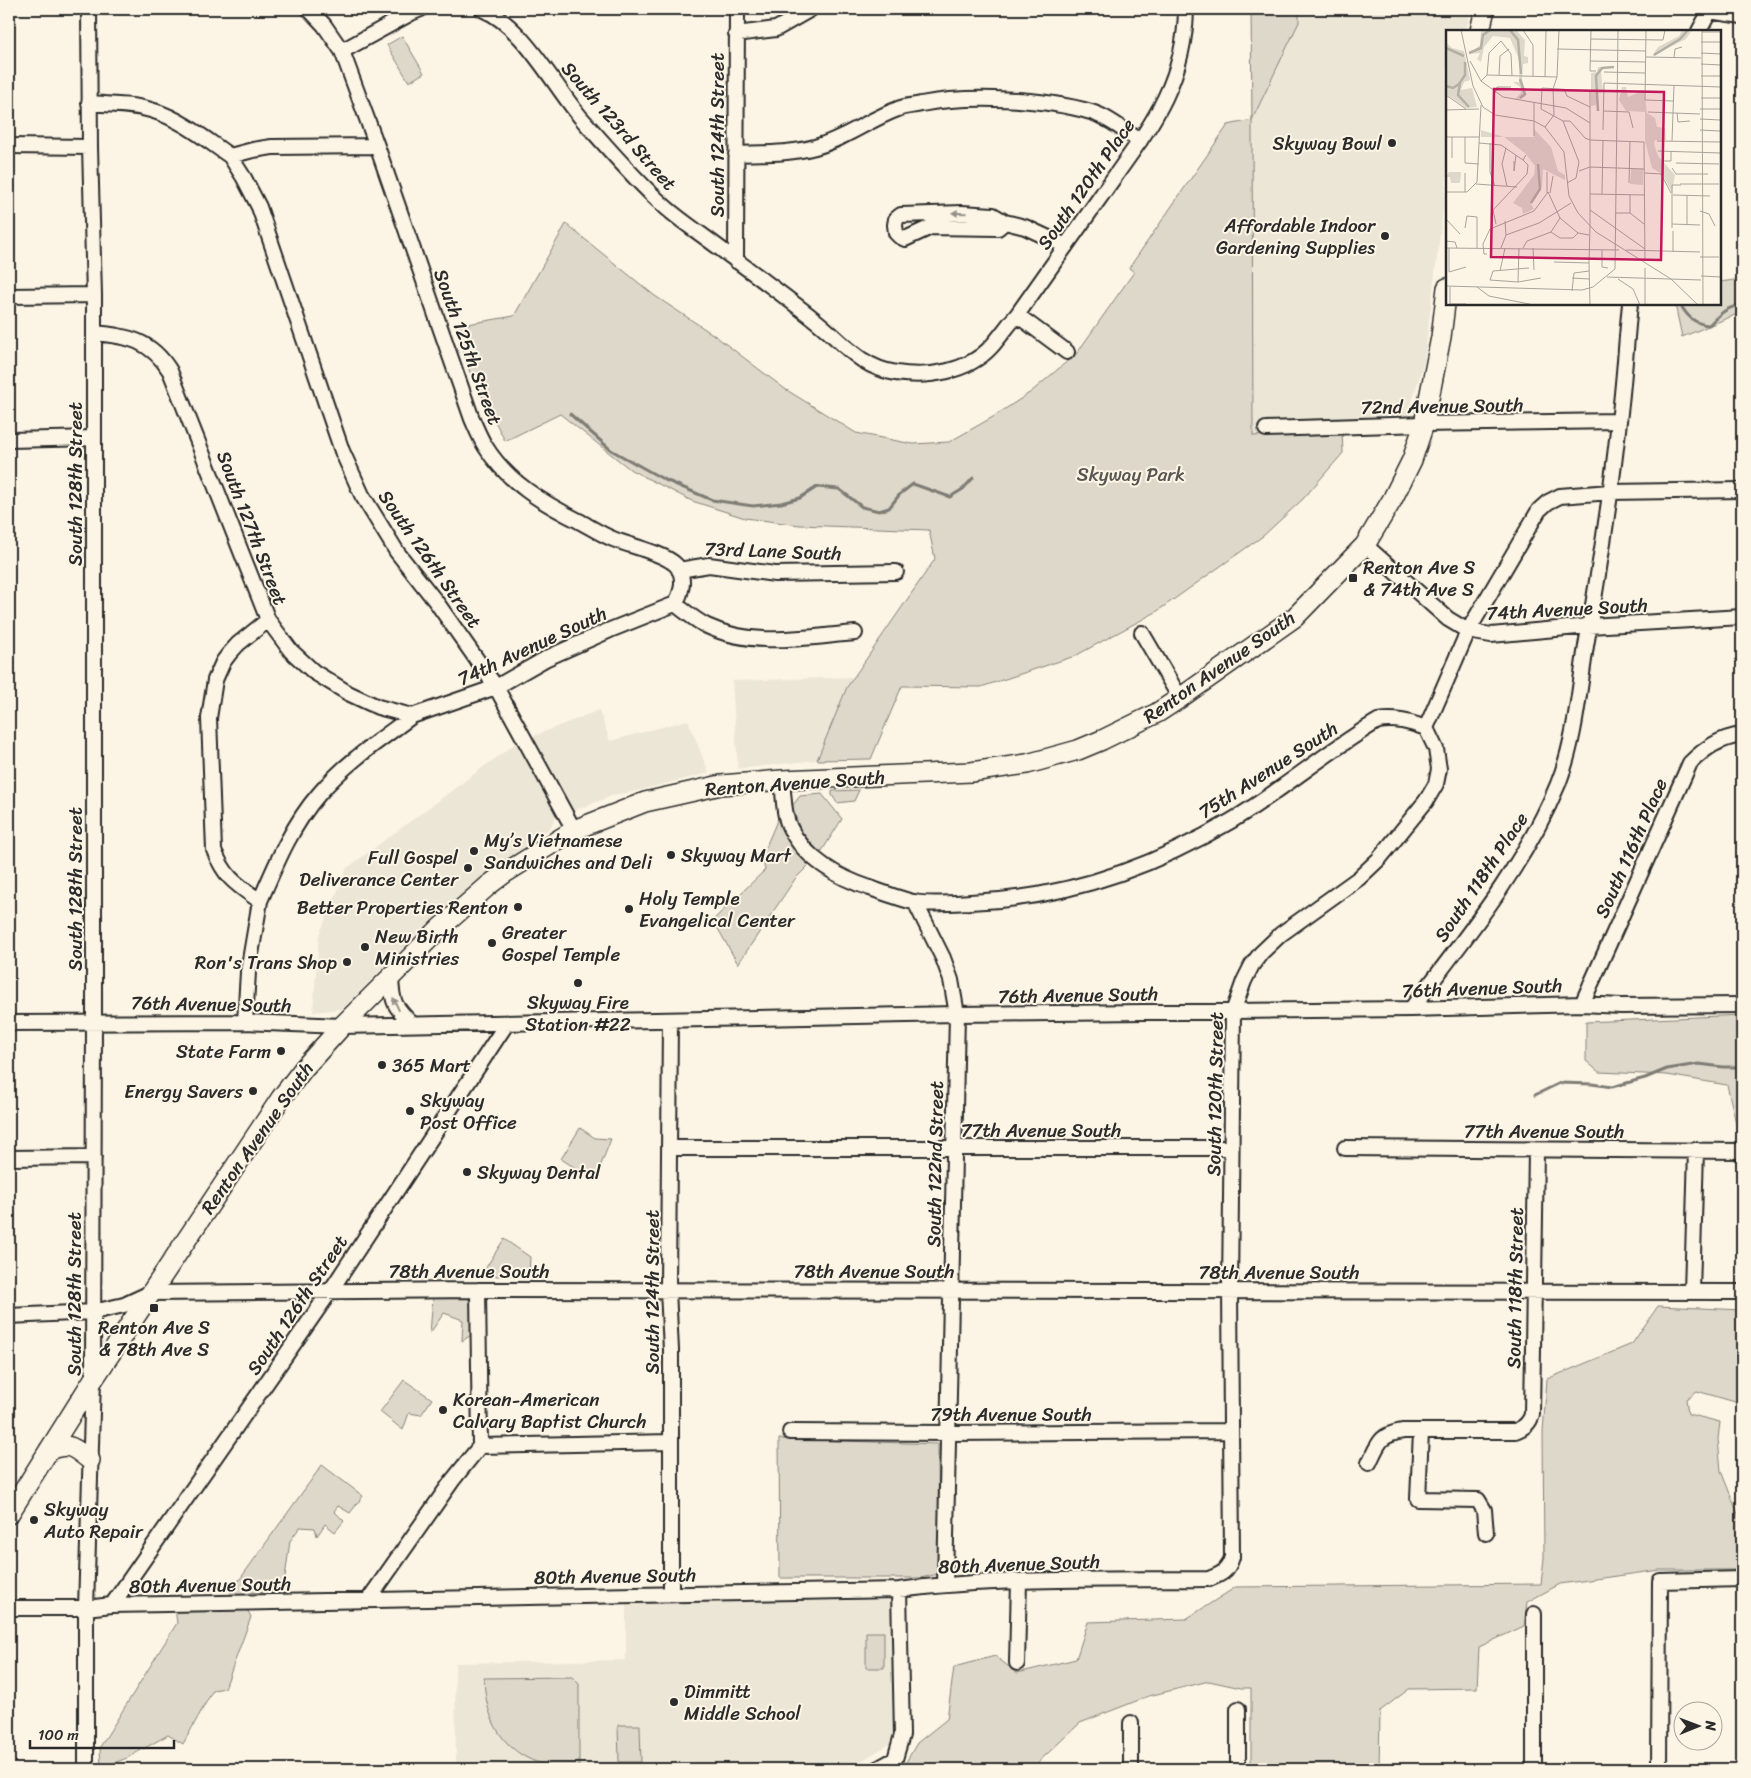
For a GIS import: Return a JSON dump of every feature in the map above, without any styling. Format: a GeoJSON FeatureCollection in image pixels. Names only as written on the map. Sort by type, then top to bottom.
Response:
{"type":"FeatureCollection","features":[{"type":"Feature","properties":{"kind":"main road"},"geometry":{"type":"LineString","coordinates":[[1480,30],[1485,9]]}},
{"type":"Feature","properties":{"kind":"main road","name":"Renton Avenue South"},"geometry":{"type":"LineString","coordinates":[[9,1514],[93,1380],[281,1098],[304,1068],[342,1026],[439,929],[489,885],[521,862],[574,830],[645,802],[721,785],[782,780],[971,772],[1027,764],[1078,750],[1157,713],[1295,617],[1365,545],[1392,500],[1412,460],[1424,424],[1441,337],[1446,296]]}},
{"type":"Feature","properties":{"kind":"main road"},"geometry":{"type":"LineString","coordinates":[[48,1450],[62,1445],[71,1447],[90,1460]]}},
{"type":"Feature","properties":{"kind":"street","name":"South 128th Street"},"geometry":{"type":"LineString","coordinates":[[86,1769],[86,1608],[93,1380],[94,1157],[94,294],[89,9]]}},
{"type":"Feature","properties":{"kind":"street","name":"South 125th Street"},"geometry":{"type":"LineString","coordinates":[[309,9],[324,25],[342,51],[472,419],[486,447],[503,469],[525,490],[548,506],[612,538],[667,558],[679,570]]}},
{"type":"Feature","properties":{"kind":"street"},"geometry":{"type":"LineString","coordinates":[[342,51],[421,9]]}},
{"type":"Feature","properties":{"kind":"street","name":"South 123rd Street"},"geometry":{"type":"LineString","coordinates":[[482,9],[490,12],[520,37],[573,108],[626,168],[662,205],[817,321],[852,354],[874,366],[894,372],[917,375],[959,368],[990,348],[1017,314]]}},
{"type":"Feature","properties":{"kind":"street","name":"South 124th Street"},"geometry":{"type":"LineString","coordinates":[[736,9],[736,260]]}},
{"type":"Feature","properties":{"kind":"street"},"geometry":{"type":"LineString","coordinates":[[736,34],[776,29],[811,9]]}},
{"type":"Feature","properties":{"kind":"street","name":"South 120th Place"},"geometry":{"type":"LineString","coordinates":[[1017,314],[1162,108],[1180,60],[1186,23],[1186,9]]}},
{"type":"Feature","properties":{"kind":"street"},"geometry":{"type":"LineString","coordinates":[[1700,30],[1710,10],[1742,16]]}},
{"type":"Feature","properties":{"kind":"street"},"geometry":{"type":"LineString","coordinates":[[736,154],[791,152],[816,147],[846,135],[900,108],[936,102],[974,100],[1029,101],[1062,105],[1093,112],[1140,141]]}},
{"type":"Feature","properties":{"kind":"street"},"geometry":{"type":"LineString","coordinates":[[90,103],[145,108],[156,111],[194,132],[230,156],[272,147],[377,146]]}},
{"type":"Feature","properties":{"kind":"street"},"geometry":{"type":"LineString","coordinates":[[9,146],[90,147]]}},
{"type":"Feature","properties":{"kind":"street","name":"South 126th Street"},"geometry":{"type":"LineString","coordinates":[[230,156],[259,207],[342,451],[362,495],[397,552],[437,604],[496,687],[574,830]]}},
{"type":"Feature","properties":{"kind":"street"},"geometry":{"type":"LineString","coordinates":[[1005,222],[998,228],[931,227],[904,239],[898,236],[894,225],[896,219],[901,215],[962,213],[993,215],[1005,222],[1025,227],[1066,246]]}},
{"type":"Feature","properties":{"kind":"street"},"geometry":{"type":"LineString","coordinates":[[9,296],[94,294]]}},
{"type":"Feature","properties":{"kind":"street"},"geometry":{"type":"LineString","coordinates":[[1610,492],[1630,305]]}},
{"type":"Feature","properties":{"kind":"street"},"geometry":{"type":"LineString","coordinates":[[1017,314],[1067,352]]}},
{"type":"Feature","properties":{"kind":"street","name":"South 127th Street"},"geometry":{"type":"LineString","coordinates":[[94,333],[122,335],[141,343],[157,354],[170,371],[268,620],[238,644],[223,662],[215,680],[209,718],[214,850],[221,868],[237,884],[260,901]]}},
{"type":"Feature","properties":{"kind":"street","name":"72nd Avenue South"},"geometry":{"type":"LineString","coordinates":[[1266,429],[1619,421]]}},
{"type":"Feature","properties":{"kind":"street"},"geometry":{"type":"LineString","coordinates":[[9,440],[94,438]]}},
{"type":"Feature","properties":{"kind":"street"},"geometry":{"type":"LineString","coordinates":[[1426,728],[1468,631],[1531,521],[1548,502],[1560,496],[1610,492],[1742,490]]}},
{"type":"Feature","properties":{"kind":"street","name":"South 118th Place"},"geometry":{"type":"LineString","coordinates":[[1411,1009],[1485,911],[1524,852],[1559,782],[1568,755],[1610,492]]}},
{"type":"Feature","properties":{"kind":"street","name":"74th Avenue South"},"geometry":{"type":"LineString","coordinates":[[1365,545],[1448,619],[1468,631],[1491,634],[1742,617]]}},
{"type":"Feature","properties":{"kind":"street","name":"73rd Lane South"},"geometry":{"type":"LineString","coordinates":[[679,570],[709,565],[775,574],[896,572]]}},
{"type":"Feature","properties":{"kind":"street"},"geometry":{"type":"LineString","coordinates":[[679,570],[682,587],[680,596],[675,604],[704,625],[722,633],[769,640],[855,633]]}},
{"type":"Feature","properties":{"kind":"street","name":"74th Avenue South"},"geometry":{"type":"LineString","coordinates":[[260,901],[284,847],[318,794],[336,776],[412,716],[496,687],[547,658],[675,604]]}},
{"type":"Feature","properties":{"kind":"street"},"geometry":{"type":"LineString","coordinates":[[268,620],[291,651],[314,672],[378,707],[412,716]]}},
{"type":"Feature","properties":{"kind":"street"},"geometry":{"type":"LineString","coordinates":[[1142,632],[1180,698]]}},
{"type":"Feature","properties":{"kind":"street","name":"75th Avenue South"},"geometry":{"type":"LineString","coordinates":[[782,780],[786,814],[790,828],[798,842],[833,872],[852,882],[915,902],[1001,901],[1046,894],[1084,885],[1152,861],[1231,821],[1378,721],[1392,718],[1409,721],[1426,728]]}},
{"type":"Feature","properties":{"kind":"street","name":"South 120th Street"},"geometry":{"type":"LineString","coordinates":[[1221,1575],[1228,1568],[1232,1557],[1230,1290],[1232,1012],[1244,981],[1261,953],[1281,934],[1359,878],[1379,859],[1426,801],[1436,784],[1439,768],[1436,749],[1426,728]]}},
{"type":"Feature","properties":{"kind":"street","name":"South 116th Place"},"geometry":{"type":"LineString","coordinates":[[1582,1004],[1690,763],[1713,744],[1730,737],[1742,735]]}},
{"type":"Feature","properties":{"kind":"street"},"geometry":{"type":"LineString","coordinates":[[245,1022],[248,972],[260,901]]}},
{"type":"Feature","properties":{"kind":"street","name":"South 122nd Street"},"geometry":{"type":"LineString","coordinates":[[915,902],[943,958],[951,980],[957,1014],[945,1584]]}},
{"type":"Feature","properties":{"kind":"street"},"geometry":{"type":"LineString","coordinates":[[391,978],[394,1003],[398,1010],[413,1025]]}},
{"type":"Feature","properties":{"kind":"street","name":"76th Avenue South"},"geometry":{"type":"LineString","coordinates":[[9,1023],[245,1022],[342,1026],[957,1014],[1411,1009],[1582,1004],[1621,1006],[1742,1005]]}},
{"type":"Feature","properties":{"kind":"street","name":"South 124th Street"},"geometry":{"type":"LineString","coordinates":[[670,1020],[671,1148],[668,1290],[671,1350],[671,1594]]}},
{"type":"Feature","properties":{"kind":"street","name":"South 126th Street"},"geometry":{"type":"LineString","coordinates":[[112,1605],[331,1290],[507,1023]]}},
{"type":"Feature","properties":{"kind":"street","name":"77th Avenue South"},"geometry":{"type":"LineString","coordinates":[[671,1148],[1231,1148]]}},
{"type":"Feature","properties":{"kind":"street","name":"77th Avenue South"},"geometry":{"type":"LineString","coordinates":[[1345,1148],[1742,1151]]}},
{"type":"Feature","properties":{"kind":"street","name":"South 118th Street"},"geometry":{"type":"LineString","coordinates":[[1421,1432],[1515,1431],[1527,1425],[1532,1414],[1536,1150]]}},
{"type":"Feature","properties":{"kind":"street"},"geometry":{"type":"LineString","coordinates":[[1692,1292],[1696,1150]]}},
{"type":"Feature","properties":{"kind":"street"},"geometry":{"type":"LineString","coordinates":[[9,1158],[94,1157]]}},
{"type":"Feature","properties":{"kind":"street","name":"78th Avenue South"},"geometry":{"type":"LineString","coordinates":[[9,1316],[92,1312],[124,1305],[150,1293],[331,1290],[1742,1292]]}},
{"type":"Feature","properties":{"kind":"street"},"geometry":{"type":"LineString","coordinates":[[369,1599],[452,1481],[480,1446],[478,1290]]}},
{"type":"Feature","properties":{"kind":"street","name":"79th Avenue South"},"geometry":{"type":"LineString","coordinates":[[790,1432],[1231,1431]]}},
{"type":"Feature","properties":{"kind":"street"},"geometry":{"type":"LineString","coordinates":[[1369,1463],[1380,1441],[1386,1435],[1403,1431],[1421,1432],[1418,1499],[1478,1500],[1484,1510],[1486,1533]]}},
{"type":"Feature","properties":{"kind":"street"},"geometry":{"type":"LineString","coordinates":[[480,1446],[671,1442]]}},
{"type":"Feature","properties":{"kind":"street","name":"80th Avenue South"},"geometry":{"type":"LineString","coordinates":[[9,1608],[86,1608],[112,1605],[369,1599],[899,1590],[945,1584],[1019,1581],[1209,1579],[1221,1575]]}},
{"type":"Feature","properties":{"kind":"street"},"geometry":{"type":"LineString","coordinates":[[1660,1769],[1660,1581],[1742,1579]]}},
{"type":"Feature","properties":{"kind":"street"},"geometry":{"type":"LineString","coordinates":[[1017,1663],[1019,1581]]}},
{"type":"Feature","properties":{"kind":"street"},"geometry":{"type":"LineString","coordinates":[[877,1769],[896,1759],[902,1735],[899,1590]]}},
{"type":"Feature","properties":{"kind":"street"},"geometry":{"type":"LineString","coordinates":[[1534,1614],[1534,1769]]}},
{"type":"Feature","properties":{"kind":"street"},"geometry":{"type":"LineString","coordinates":[[1238,1709],[1238,1769]]}},
{"type":"Feature","properties":{"kind":"street"},"geometry":{"type":"LineString","coordinates":[[1131,1723],[1131,1769]]}},
{"type":"Feature","properties":{"kind":"shaded area"},"geometry":{"type":"Polygon","coordinates":[[[1251,9],[1471,9],[1466,30],[1446,30],[1446,187],[1424,361],[1404,430],[1253,437],[1251,9]]]}},
{"type":"Feature","properties":{"kind":"shaded area"},"geometry":{"type":"Polygon","coordinates":[[[853,677],[847,687],[817,760],[738,769],[732,681],[853,677]]]}},
{"type":"Feature","properties":{"kind":"shaded area"},"geometry":{"type":"Polygon","coordinates":[[[599,710],[610,741],[688,720],[709,773],[617,794],[555,818],[551,827],[481,880],[424,927],[342,1009],[313,1012],[319,935],[347,868],[516,743],[599,710]]]}},
{"type":"Feature","properties":{"kind":"shaded area","name":"Dimmitt Middle School"},"geometry":{"type":"Polygon","coordinates":[[[891,1600],[893,1742],[848,1769],[456,1769],[455,1663],[626,1660],[626,1603],[891,1600]]]}},
{"type":"Feature","properties":{"kind":"green space"},"geometry":{"type":"Polygon","coordinates":[[[1251,9],[1299,9],[1299,22],[1252,120],[1251,9]]]}},
{"type":"Feature","properties":{"kind":"green space"},"geometry":{"type":"Polygon","coordinates":[[[402,36],[424,73],[409,82],[387,45],[402,36]]]}},
{"type":"Feature","properties":{"kind":"green space","name":"Skyway Park"},"geometry":{"type":"Polygon","coordinates":[[[1252,120],[1253,436],[1342,432],[1343,453],[1303,499],[1263,536],[1156,612],[1075,656],[981,687],[902,686],[871,759],[817,760],[847,687],[935,559],[929,530],[800,525],[745,518],[692,501],[631,470],[560,414],[505,441],[469,370],[456,326],[514,316],[566,224],[655,296],[714,335],[785,389],[856,433],[913,444],[949,442],[993,417],[1031,392],[1077,353],[1134,272],[1129,268],[1228,125],[1252,120]]]}},
{"type":"Feature","properties":{"kind":"green space"},"geometry":{"type":"Polygon","coordinates":[[[1742,279],[1742,316],[1735,315],[1682,337],[1675,305],[1721,305],[1721,282],[1742,279]]]}},
{"type":"Feature","properties":{"kind":"green space"},"geometry":{"type":"Polygon","coordinates":[[[859,790],[854,801],[837,803],[832,795],[832,791],[859,790]]]}},
{"type":"Feature","properties":{"kind":"green space"},"geometry":{"type":"Polygon","coordinates":[[[822,794],[842,819],[820,854],[800,829],[792,806],[800,796],[822,794]]]}},
{"type":"Feature","properties":{"kind":"green space"},"geometry":{"type":"Polygon","coordinates":[[[779,816],[791,843],[809,865],[795,879],[738,964],[713,920],[765,870],[762,856],[779,816]]]}},
{"type":"Feature","properties":{"kind":"green space"},"geometry":{"type":"Polygon","coordinates":[[[1742,1015],[1742,1140],[1740,1140],[1727,1085],[1667,1075],[1599,1072],[1586,1061],[1586,1022],[1742,1015]]]}},
{"type":"Feature","properties":{"kind":"green space"},"geometry":{"type":"Polygon","coordinates":[[[580,1128],[595,1138],[611,1139],[595,1180],[561,1159],[580,1128]]]}},
{"type":"Feature","properties":{"kind":"green space"},"geometry":{"type":"Polygon","coordinates":[[[504,1239],[530,1257],[529,1274],[480,1277],[504,1239]]]}},
{"type":"Feature","properties":{"kind":"green space"},"geometry":{"type":"Polygon","coordinates":[[[433,1297],[467,1297],[472,1305],[473,1334],[462,1341],[463,1320],[444,1313],[430,1333],[433,1297]]]}},
{"type":"Feature","properties":{"kind":"green space"},"geometry":{"type":"Polygon","coordinates":[[[1658,1306],[1742,1310],[1742,1404],[1697,1391],[1686,1399],[1688,1414],[1720,1422],[1718,1439],[1721,1471],[1742,1524],[1742,1570],[1660,1570],[1560,1584],[1527,1602],[1524,1626],[1479,1647],[1477,1688],[1409,1689],[1380,1711],[1379,1769],[1251,1769],[1251,1688],[1241,1688],[1209,1681],[1149,1696],[1080,1723],[1031,1769],[902,1769],[917,1743],[947,1719],[954,1667],[995,1656],[1017,1673],[1076,1659],[1088,1622],[1186,1619],[1236,1587],[1541,1584],[1544,1558],[1543,1431],[1547,1379],[1632,1344],[1658,1306]]]}},
{"type":"Feature","properties":{"kind":"green space"},"geometry":{"type":"Polygon","coordinates":[[[404,1380],[432,1399],[421,1415],[409,1413],[403,1430],[380,1412],[404,1380]]]}},
{"type":"Feature","properties":{"kind":"green space"},"geometry":{"type":"Polygon","coordinates":[[[779,1439],[938,1444],[939,1574],[920,1578],[780,1578],[779,1439]]]}},
{"type":"Feature","properties":{"kind":"green space"},"geometry":{"type":"Polygon","coordinates":[[[322,1465],[363,1496],[350,1513],[338,1506],[334,1511],[344,1521],[335,1532],[325,1524],[317,1536],[315,1528],[300,1527],[290,1541],[283,1592],[230,1593],[322,1465]]]}},
{"type":"Feature","properties":{"kind":"green space"},"geometry":{"type":"Polygon","coordinates":[[[175,1609],[234,1609],[248,1611],[251,1617],[225,1688],[213,1690],[183,1744],[168,1735],[127,1758],[101,1768],[100,1747],[177,1623],[175,1609]]]}},
{"type":"Feature","properties":{"kind":"green space"},"geometry":{"type":"Polygon","coordinates":[[[866,1632],[884,1632],[884,1668],[866,1668],[866,1632]]]}},
{"type":"Feature","properties":{"kind":"green space"},"geometry":{"type":"Polygon","coordinates":[[[572,1677],[579,1684],[579,1769],[558,1768],[540,1763],[524,1756],[510,1746],[499,1733],[491,1718],[486,1699],[484,1678],[572,1677]]]}},
{"type":"Feature","properties":{"kind":"green space"},"geometry":{"type":"Polygon","coordinates":[[[618,1725],[640,1725],[641,1762],[619,1762],[618,1725]]]}},
{"type":"Feature","properties":{"kind":"waterway"},"geometry":{"type":"LineString","coordinates":[[1681,305],[1692,319],[1709,325],[1727,309],[1742,305]]}},
{"type":"Feature","properties":{"kind":"waterway"},"geometry":{"type":"LineString","coordinates":[[570,414],[611,450],[663,479],[712,500],[753,506],[781,503],[800,498],[817,487],[839,489],[862,507],[879,511],[889,508],[900,494],[913,484],[950,497],[963,489],[973,478]]}},
{"type":"Feature","properties":{"kind":"waterway"},"geometry":{"type":"LineString","coordinates":[[1535,1095],[1560,1083],[1612,1087],[1645,1078],[1667,1069],[1699,1064],[1742,1067]]}},
{"type":"Feature","properties":{"kind":"place","name":"Skyway Bowl"},"geometry":{"type":"Point","coordinates":[1392,143]}},
{"type":"Feature","properties":{"kind":"place","name":"Affordable Indoor Gardening Supplies"},"geometry":{"type":"Point","coordinates":[1385,236]}},
{"type":"Feature","properties":{"kind":"place","name":"Renton Ave S & 74th Ave S"},"geometry":{"type":"Point","coordinates":[1353,578]}},
{"type":"Feature","properties":{"kind":"place","name":"My’s Vietnamese Sandwiches and Deli"},"geometry":{"type":"Point","coordinates":[474,851]}},
{"type":"Feature","properties":{"kind":"place","name":"Skyway Mart"},"geometry":{"type":"Point","coordinates":[671,855]}},
{"type":"Feature","properties":{"kind":"place","name":"Full Gospel Deliverance Center"},"geometry":{"type":"Point","coordinates":[468,868]}},
{"type":"Feature","properties":{"kind":"place","name":"Better Properties Renton"},"geometry":{"type":"Point","coordinates":[518,907]}},
{"type":"Feature","properties":{"kind":"place","name":"Holy Temple Evangelical Center"},"geometry":{"type":"Point","coordinates":[629,909]}},
{"type":"Feature","properties":{"kind":"place","name":"Greater Gospel Temple"},"geometry":{"type":"Point","coordinates":[492,943]}},
{"type":"Feature","properties":{"kind":"place","name":"New Birth Ministries"},"geometry":{"type":"Point","coordinates":[365,947]}},
{"type":"Feature","properties":{"kind":"place","name":"Ron's Trans Shop"},"geometry":{"type":"Point","coordinates":[347,962]}},
{"type":"Feature","properties":{"kind":"place","name":"Skyway Fire Station #22"},"geometry":{"type":"Point","coordinates":[578,983]}},
{"type":"Feature","properties":{"kind":"place","name":"State Farm"},"geometry":{"type":"Point","coordinates":[281,1051]}},
{"type":"Feature","properties":{"kind":"place","name":"365 Mart"},"geometry":{"type":"Point","coordinates":[382,1065]}},
{"type":"Feature","properties":{"kind":"place","name":"Energy Savers"},"geometry":{"type":"Point","coordinates":[253,1091]}},
{"type":"Feature","properties":{"kind":"place","name":"Skyway Post Office"},"geometry":{"type":"Point","coordinates":[410,1111]}},
{"type":"Feature","properties":{"kind":"place","name":"Skyway Dental"},"geometry":{"type":"Point","coordinates":[467,1172]}},
{"type":"Feature","properties":{"kind":"place","name":"Renton Ave S & 78th Ave S"},"geometry":{"type":"Point","coordinates":[154,1308]}},
{"type":"Feature","properties":{"kind":"place","name":"Korean-American Calvary Baptist Church"},"geometry":{"type":"Point","coordinates":[443,1410]}},
{"type":"Feature","properties":{"kind":"place","name":"Skyway Auto Repair"},"geometry":{"type":"Point","coordinates":[34,1520]}},
{"type":"Feature","properties":{"kind":"place","name":"Dimmitt Middle School"},"geometry":{"type":"Point","coordinates":[674,1702]}}]}
